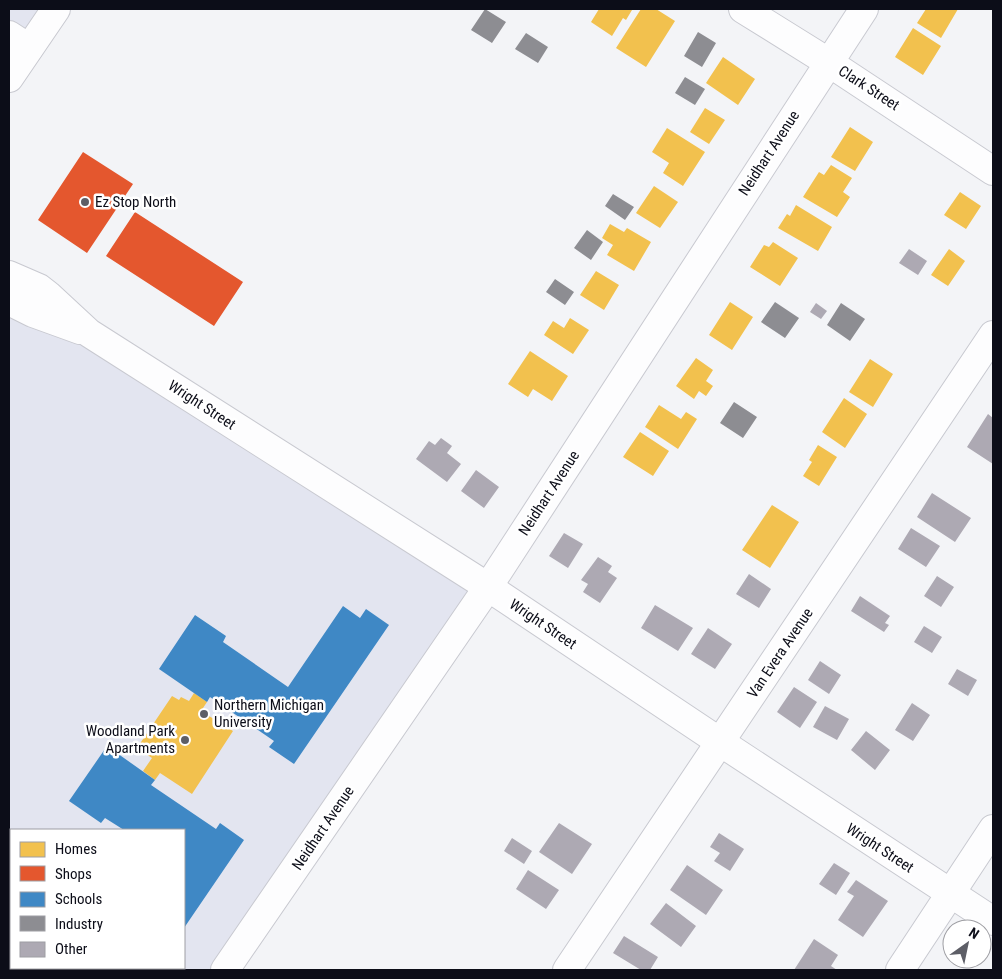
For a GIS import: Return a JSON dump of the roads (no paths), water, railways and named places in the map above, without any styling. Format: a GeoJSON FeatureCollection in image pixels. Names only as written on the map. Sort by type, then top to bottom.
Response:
{"type":"FeatureCollection","features":[{"type":"Feature","properties":{"kind":"street"},"geometry":{"type":"LineString","coordinates":[[9,78],[19,42],[56,9]]}},
{"type":"Feature","properties":{"kind":"street","name":"Clark Street"},"geometry":{"type":"LineString","coordinates":[[743,9],[828,62],[993,171]]}},
{"type":"Feature","properties":{"kind":"street","name":"Neidhart Avenue"},"geometry":{"type":"LineString","coordinates":[[226,970],[488,587],[864,9]]}},
{"type":"Feature","properties":{"kind":"street","name":"Wright Street"},"geometry":{"type":"LineString","coordinates":[[9,275],[39,288],[89,333],[488,587],[993,921]]}},
{"type":"Feature","properties":{"kind":"street","name":"Wright Street"},"geometry":{"type":"LineString","coordinates":[[9,301],[33,313],[89,333]]}},
{"type":"Feature","properties":{"kind":"street","name":"Van Evera Avenue"},"geometry":{"type":"LineString","coordinates":[[567,970],[993,335]]}},
{"type":"Feature","properties":{"kind":"street"},"geometry":{"type":"LineString","coordinates":[[900,970],[993,829]]}},
{"type":"Feature","properties":{"kind":"place","name":"Ez Stop North"},"geometry":{"type":"Point","coordinates":[85,202]}},
{"type":"Feature","properties":{"kind":"place","name":"Northern Michigan University"},"geometry":{"type":"Point","coordinates":[204,714]}},
{"type":"Feature","properties":{"kind":"place","name":"Woodland Park Apartments"},"geometry":{"type":"Point","coordinates":[185,740]}}]}
